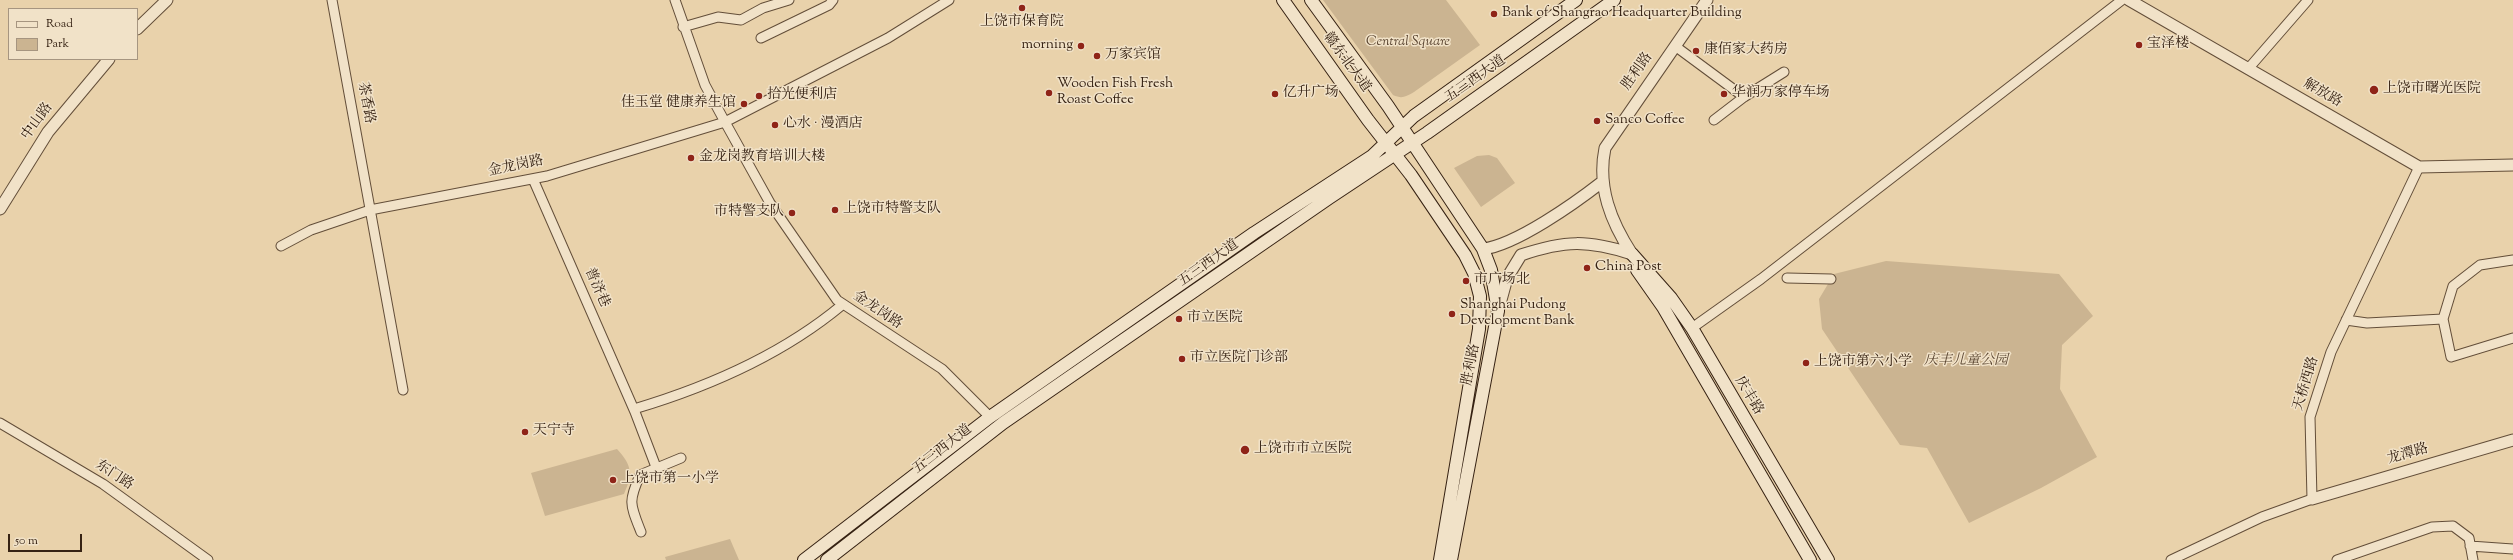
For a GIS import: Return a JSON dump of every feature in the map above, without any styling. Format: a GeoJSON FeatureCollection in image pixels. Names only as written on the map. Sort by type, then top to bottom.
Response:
{"type":"FeatureCollection","features":[{"type":"Feature","properties":{"kind":"main road","name":"赣东北大道"},"geometry":{"type":"LineString","coordinates":[[1283,0],[1368,120],[1386,142]]}},
{"type":"Feature","properties":{"kind":"main road","name":"胜利路"},"geometry":{"type":"LineString","coordinates":[[1310,0],[1402,128],[1483,249],[1492,270],[1498,311],[1451,560]]}},
{"type":"Feature","properties":{"kind":"main road","name":"五三西大道"},"geometry":{"type":"LineString","coordinates":[[804,560],[990,417],[1254,233],[1372,156],[1414,116],[1576,0]]}},
{"type":"Feature","properties":{"kind":"main road","name":"五三西大道"},"geometry":{"type":"LineString","coordinates":[[827,560],[998,427],[1412,143],[1614,0]]}},
{"type":"Feature","properties":{"kind":"main road","name":"胜利路"},"geometry":{"type":"LineString","coordinates":[[1386,142],[1465,255],[1474,273],[1480,296],[1478,329],[1440,560]]}},
{"type":"Feature","properties":{"kind":"main road","name":"庆丰路"},"geometry":{"type":"LineString","coordinates":[[1629,253],[1671,298],[1692,328],[1828,560]]}},
{"type":"Feature","properties":{"kind":"main road"},"geometry":{"type":"LineString","coordinates":[[1629,253],[1663,306],[1810,560]]}},
{"type":"Feature","properties":{"kind":"street"},"geometry":{"type":"LineString","coordinates":[[138,29],[167,0]]}},
{"type":"Feature","properties":{"kind":"street","name":"茶香路"},"geometry":{"type":"LineString","coordinates":[[332,0],[403,390]]}},
{"type":"Feature","properties":{"kind":"street","name":"金龙岗路"},"geometry":{"type":"LineString","coordinates":[[675,0],[683,27],[705,85],[725,122],[770,203],[842,305],[862,314],[905,346],[942,369],[990,417]]}},
{"type":"Feature","properties":{"kind":"street"},"geometry":{"type":"LineString","coordinates":[[683,27],[718,17],[741,20],[763,8],[789,0]]}},
{"type":"Feature","properties":{"kind":"street"},"geometry":{"type":"LineString","coordinates":[[761,38],[829,5],[834,0]]}},
{"type":"Feature","properties":{"kind":"street","name":"金龙岗路"},"geometry":{"type":"LineString","coordinates":[[281,246],[311,230],[370,210],[533,179],[725,122],[888,38],[949,0]]}},
{"type":"Feature","properties":{"kind":"street","name":"胜利路"},"geometry":{"type":"LineString","coordinates":[[1629,253],[1612,217],[1602,182],[1602,164],[1605,148],[1706,0]]}},
{"type":"Feature","properties":{"kind":"street"},"geometry":{"type":"LineString","coordinates":[[1692,328],[1768,274],[2122,0]]}},
{"type":"Feature","properties":{"kind":"street","name":"解放路"},"geometry":{"type":"LineString","coordinates":[[2129,0],[2419,166]]}},
{"type":"Feature","properties":{"kind":"street"},"geometry":{"type":"LineString","coordinates":[[2248,68],[2308,0]]}},
{"type":"Feature","properties":{"kind":"street"},"geometry":{"type":"LineString","coordinates":[[1674,46],[1744,97]]}},
{"type":"Feature","properties":{"kind":"street","name":"中山路"},"geometry":{"type":"LineString","coordinates":[[0,209],[48,132],[108,60]]}},
{"type":"Feature","properties":{"kind":"street"},"geometry":{"type":"LineString","coordinates":[[1714,120],[1744,97],[1784,72]]}},
{"type":"Feature","properties":{"kind":"street"},"geometry":{"type":"LineString","coordinates":[[2419,166],[2513,165]]}},
{"type":"Feature","properties":{"kind":"street","name":"天桥西路"},"geometry":{"type":"LineString","coordinates":[[2312,499],[2310,417],[2331,352],[2419,166]]}},
{"type":"Feature","properties":{"kind":"street","name":"普济巷"},"geometry":{"type":"LineString","coordinates":[[533,179],[634,409],[656,467]]}},
{"type":"Feature","properties":{"kind":"street"},"geometry":{"type":"LineString","coordinates":[[1483,249],[1498,248],[1568,208],[1602,182]]}},
{"type":"Feature","properties":{"kind":"street"},"geometry":{"type":"LineString","coordinates":[[1498,311],[1507,278],[1521,255],[1544,247],[1574,242],[1601,244],[1629,253]]}},
{"type":"Feature","properties":{"kind":"street"},"geometry":{"type":"LineString","coordinates":[[2513,260],[2480,265],[2453,286],[2443,318],[2451,357],[2513,338]]}},
{"type":"Feature","properties":{"kind":"street"},"geometry":{"type":"LineString","coordinates":[[1787,278],[1831,279]]}},
{"type":"Feature","properties":{"kind":"street"},"geometry":{"type":"LineString","coordinates":[[634,409],[700,386],[768,354],[803,336],[842,305]]}},
{"type":"Feature","properties":{"kind":"street"},"geometry":{"type":"LineString","coordinates":[[2346,320],[2367,323],[2443,318]]}},
{"type":"Feature","properties":{"kind":"street","name":"东门路"},"geometry":{"type":"LineString","coordinates":[[0,423],[103,484],[208,560]]}},
{"type":"Feature","properties":{"kind":"street","name":"龙潭路"},"geometry":{"type":"LineString","coordinates":[[2312,499],[2513,440]]}},
{"type":"Feature","properties":{"kind":"street"},"geometry":{"type":"LineString","coordinates":[[641,532],[632,510],[630,497],[640,475],[656,467],[681,458]]}},
{"type":"Feature","properties":{"kind":"street"},"geometry":{"type":"LineString","coordinates":[[2171,560],[2262,517],[2312,499]]}},
{"type":"Feature","properties":{"kind":"street"},"geometry":{"type":"LineString","coordinates":[[2337,560],[2432,527],[2453,526],[2469,538],[2473,560]]}},
{"type":"Feature","properties":{"kind":"street"},"geometry":{"type":"LineString","coordinates":[[2470,546],[2513,549]]}},
{"type":"Feature","properties":{"kind":"green space","name":"Central Square"},"geometry":{"type":"Polygon","coordinates":[[[1323,0],[1446,0],[1480,45],[1414,92],[1404,97],[1399,97],[1393,95],[1323,0]]]}},
{"type":"Feature","properties":{"kind":"green space"},"geometry":{"type":"Polygon","coordinates":[[[1489,155],[1497,158],[1515,183],[1481,207],[1454,168],[1477,156],[1489,155]]]}},
{"type":"Feature","properties":{"kind":"green space","name":"庆丰儿童公园"},"geometry":{"type":"Polygon","coordinates":[[[1886,261],[2059,274],[2093,316],[2062,345],[2060,389],[2097,457],[2041,488],[1969,523],[1927,448],[1900,445],[1822,329],[1819,299],[1834,274],[1886,261]]]}},
{"type":"Feature","properties":{"kind":"green space"},"geometry":{"type":"Polygon","coordinates":[[[617,449],[626,460],[630,470],[629,481],[624,494],[545,516],[531,473],[617,449]]]}},
{"type":"Feature","properties":{"kind":"green space"},"geometry":{"type":"Polygon","coordinates":[[[730,539],[739,560],[666,560],[665,557],[730,539]]]}},
{"type":"Feature","properties":{"kind":"place","name":"上饶市保育院"},"geometry":{"type":"Point","coordinates":[1022,8]}},
{"type":"Feature","properties":{"kind":"place","name":"Bank of Shangrao Headquarter Building"},"geometry":{"type":"Point","coordinates":[1494,14]}},
{"type":"Feature","properties":{"kind":"place","name":"宝泽楼"},"geometry":{"type":"Point","coordinates":[2139,45]}},
{"type":"Feature","properties":{"kind":"place","name":"morning"},"geometry":{"type":"Point","coordinates":[1081,46]}},
{"type":"Feature","properties":{"kind":"place","name":"康佰家大药房"},"geometry":{"type":"Point","coordinates":[1696,51]}},
{"type":"Feature","properties":{"kind":"place","name":"万家宾馆"},"geometry":{"type":"Point","coordinates":[1097,56]}},
{"type":"Feature","properties":{"kind":"place","name":"上饶市曙光医院"},"geometry":{"type":"Point","coordinates":[2374,90]}},
{"type":"Feature","properties":{"kind":"place","name":"Wooden Fish Fresh Roast Coffee"},"geometry":{"type":"Point","coordinates":[1049,93]}},
{"type":"Feature","properties":{"kind":"place","name":"亿升广场"},"geometry":{"type":"Point","coordinates":[1275,94]}},
{"type":"Feature","properties":{"kind":"place","name":"华润万家停车场"},"geometry":{"type":"Point","coordinates":[1724,94]}},
{"type":"Feature","properties":{"kind":"place","name":"拾光便利店"},"geometry":{"type":"Point","coordinates":[759,96]}},
{"type":"Feature","properties":{"kind":"place","name":"佳玉堂 健康养生馆"},"geometry":{"type":"Point","coordinates":[744,104]}},
{"type":"Feature","properties":{"kind":"place","name":"Sanco Coffee"},"geometry":{"type":"Point","coordinates":[1597,121]}},
{"type":"Feature","properties":{"kind":"place","name":"心水 · 漫酒店"},"geometry":{"type":"Point","coordinates":[775,125]}},
{"type":"Feature","properties":{"kind":"place","name":"金龙岗教育培训大楼"},"geometry":{"type":"Point","coordinates":[691,158]}},
{"type":"Feature","properties":{"kind":"place","name":"上饶市特警支队"},"geometry":{"type":"Point","coordinates":[835,210]}},
{"type":"Feature","properties":{"kind":"place","name":"市特警支队"},"geometry":{"type":"Point","coordinates":[792,213]}},
{"type":"Feature","properties":{"kind":"place","name":"China Post"},"geometry":{"type":"Point","coordinates":[1587,268]}},
{"type":"Feature","properties":{"kind":"place","name":"市广场北"},"geometry":{"type":"Point","coordinates":[1466,281]}},
{"type":"Feature","properties":{"kind":"place","name":"Shanghai Pudong Development Bank"},"geometry":{"type":"Point","coordinates":[1452,314]}},
{"type":"Feature","properties":{"kind":"place","name":"市立医院"},"geometry":{"type":"Point","coordinates":[1179,319]}},
{"type":"Feature","properties":{"kind":"place","name":"市立医院门诊部"},"geometry":{"type":"Point","coordinates":[1182,359]}},
{"type":"Feature","properties":{"kind":"place","name":"上饶市第六小学"},"geometry":{"type":"Point","coordinates":[1806,363]}},
{"type":"Feature","properties":{"kind":"place","name":"天宁寺"},"geometry":{"type":"Point","coordinates":[525,432]}},
{"type":"Feature","properties":{"kind":"place","name":"上饶市市立医院"},"geometry":{"type":"Point","coordinates":[1245,450]}},
{"type":"Feature","properties":{"kind":"place","name":"上饶市第一小学"},"geometry":{"type":"Point","coordinates":[613,480]}}]}
